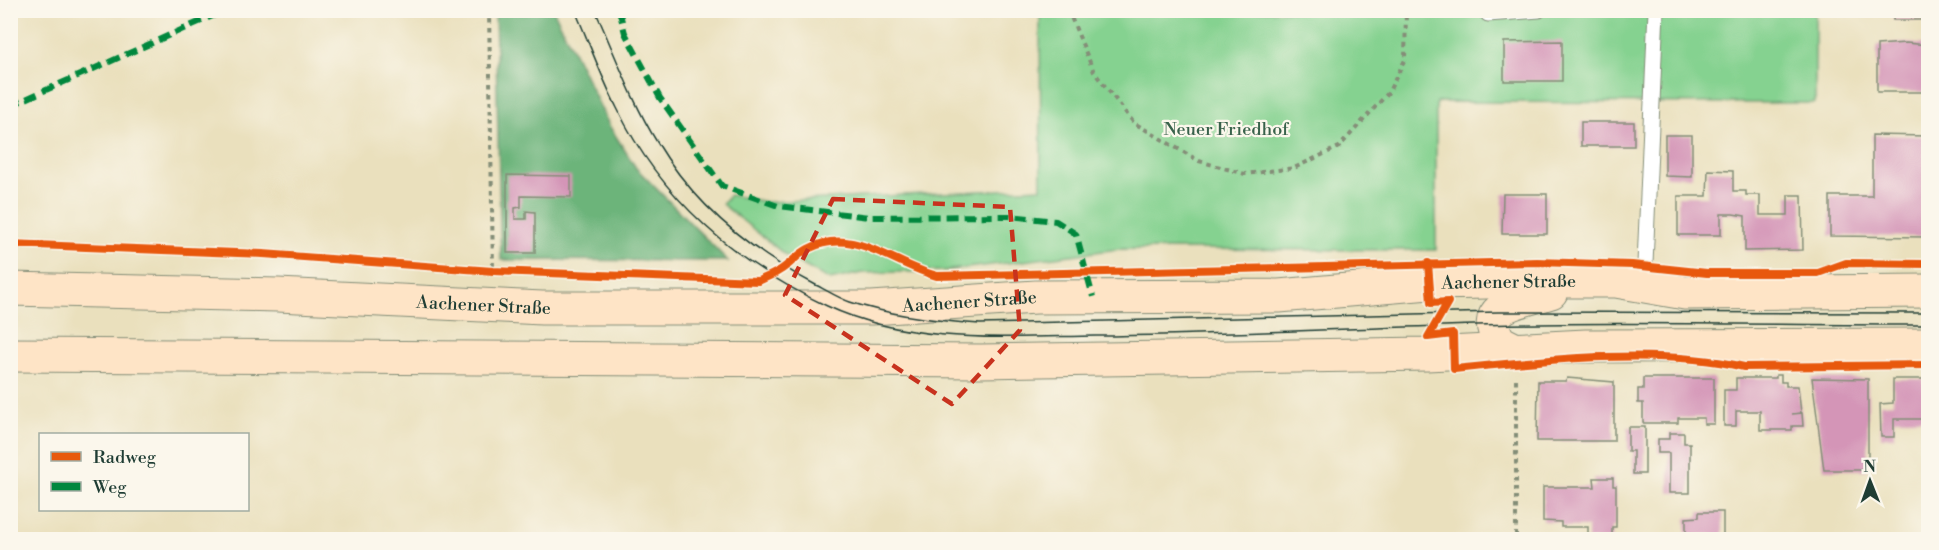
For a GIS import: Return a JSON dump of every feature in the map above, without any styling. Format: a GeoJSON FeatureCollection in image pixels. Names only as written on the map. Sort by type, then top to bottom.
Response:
{"type":"FeatureCollection","features":[{"type":"Feature","properties":{"kind":"main road","name":"Aachener Straße"},"geometry":{"type":"LineString","coordinates":[[10,289],[278,295],[542,308],[872,308],[1036,297],[1279,296],[1429,283],[1584,281],[1616,282],[1685,293],[1929,291]]}},
{"type":"Feature","properties":{"kind":"main road"},"geometry":{"type":"LineString","coordinates":[[1516,361],[1495,335],[1493,325],[1498,312],[1511,303],[1584,281]]}},
{"type":"Feature","properties":{"kind":"main road"},"geometry":{"type":"LineString","coordinates":[[10,355],[981,361],[1516,361],[1586,346],[1929,345]]}},
{"type":"Feature","properties":{"kind":"lane"},"geometry":{"type":"LineString","coordinates":[[1488,14],[1539,10]]}},
{"type":"Feature","properties":{"kind":"lane"},"geometry":{"type":"LineString","coordinates":[[1644,287],[1656,10]]}},
{"type":"Feature","properties":{"kind":"path"},"geometry":{"type":"LineString","coordinates":[[489,10],[493,271]]}},
{"type":"Feature","properties":{"kind":"path"},"geometry":{"type":"LineString","coordinates":[[1068,10],[1094,72],[1134,123],[1199,161],[1245,174],[1294,168],[1339,147],[1388,93],[1401,69],[1405,60],[1406,10]]}},
{"type":"Feature","properties":{"kind":"path"},"geometry":{"type":"LineString","coordinates":[[1516,361],[1516,540]]}},
{"type":"Feature","properties":{"kind":"highlighted area"},"geometry":{"type":"Polygon","coordinates":[[[833,199],[1010,207],[1020,330],[952,404],[785,295],[833,199]]]}},
{"type":"Feature","properties":{"kind":"green space"},"geometry":{"type":"Polygon","coordinates":[[[495,11],[554,11],[610,127],[636,168],[728,261],[501,260],[495,11]]]}},
{"type":"Feature","properties":{"kind":"green space","name":"Neuer Friedhof"},"geometry":{"type":"Polygon","coordinates":[[[1040,11],[1815,11],[1815,103],[1436,102],[1436,250],[1119,249],[943,271],[862,273],[830,280],[788,257],[722,204],[730,195],[767,202],[1041,188],[1040,11]]]}},
{"type":"Feature","properties":{"kind":"building"},"geometry":{"type":"Polygon","coordinates":[[[1893,10],[1928,10],[1928,20],[1893,20],[1893,10]]]}},
{"type":"Feature","properties":{"kind":"building"},"geometry":{"type":"Polygon","coordinates":[[[1562,41],[1562,81],[1504,81],[1504,42],[1562,41]]]}},
{"type":"Feature","properties":{"kind":"building"},"geometry":{"type":"Polygon","coordinates":[[[1906,43],[1928,45],[1928,92],[1877,92],[1877,45],[1906,43]]]}},
{"type":"Feature","properties":{"kind":"building"},"geometry":{"type":"Polygon","coordinates":[[[1581,122],[1634,122],[1634,146],[1581,146],[1581,122]]]}},
{"type":"Feature","properties":{"kind":"building"},"geometry":{"type":"Polygon","coordinates":[[[1665,135],[1692,135],[1692,177],[1665,176],[1665,135]]]}},
{"type":"Feature","properties":{"kind":"building"},"geometry":{"type":"Polygon","coordinates":[[[1872,135],[1928,136],[1928,237],[1830,236],[1830,196],[1872,196],[1872,135]]]}},
{"type":"Feature","properties":{"kind":"building"},"geometry":{"type":"Polygon","coordinates":[[[1708,170],[1733,171],[1733,191],[1746,191],[1746,195],[1760,195],[1760,215],[1788,215],[1788,195],[1802,195],[1803,250],[1745,251],[1745,216],[1733,214],[1721,214],[1721,235],[1678,235],[1678,196],[1707,196],[1708,170]]]}},
{"type":"Feature","properties":{"kind":"building"},"geometry":{"type":"Polygon","coordinates":[[[507,175],[571,176],[571,197],[521,196],[521,207],[515,208],[515,219],[526,219],[526,211],[535,212],[535,253],[507,253],[507,175]]]}},
{"type":"Feature","properties":{"kind":"building"},"geometry":{"type":"Polygon","coordinates":[[[1503,194],[1547,194],[1547,234],[1502,234],[1503,194]]]}},
{"type":"Feature","properties":{"kind":"building"},"geometry":{"type":"Polygon","coordinates":[[[1776,375],[1781,375],[1781,382],[1786,382],[1786,386],[1798,386],[1801,413],[1792,414],[1802,413],[1803,426],[1792,426],[1792,430],[1760,430],[1760,411],[1736,411],[1736,426],[1724,426],[1724,390],[1736,390],[1736,378],[1776,378],[1776,375]]]}},
{"type":"Feature","properties":{"kind":"building"},"geometry":{"type":"Polygon","coordinates":[[[1567,378],[1614,382],[1614,441],[1537,441],[1538,381],[1566,381],[1567,378]]]}},
{"type":"Feature","properties":{"kind":"building"},"geometry":{"type":"Polygon","coordinates":[[[1643,378],[1714,378],[1714,424],[1704,424],[1704,418],[1678,418],[1678,423],[1643,423],[1643,403],[1638,403],[1638,389],[1643,389],[1643,378]]]}},
{"type":"Feature","properties":{"kind":"building"},"geometry":{"type":"Polygon","coordinates":[[[1812,378],[1868,379],[1868,470],[1824,470],[1812,378]]]}},
{"type":"Feature","properties":{"kind":"building"},"geometry":{"type":"Polygon","coordinates":[[[1893,379],[1924,379],[1924,419],[1894,419],[1894,437],[1881,437],[1880,404],[1893,403],[1893,379]]]}},
{"type":"Feature","properties":{"kind":"building"},"geometry":{"type":"Polygon","coordinates":[[[1925,426],[1928,426],[1928,457],[1925,457],[1925,426]]]}},
{"type":"Feature","properties":{"kind":"building"},"geometry":{"type":"Polygon","coordinates":[[[1628,427],[1645,427],[1645,474],[1633,474],[1633,451],[1628,451],[1628,427]]]}},
{"type":"Feature","properties":{"kind":"building"},"geometry":{"type":"Polygon","coordinates":[[[1669,433],[1684,433],[1684,443],[1690,443],[1690,493],[1669,493],[1669,453],[1658,453],[1658,439],[1669,439],[1669,433]]]}},
{"type":"Feature","properties":{"kind":"building"},"geometry":{"type":"Polygon","coordinates":[[[1594,478],[1613,478],[1613,486],[1616,486],[1616,527],[1612,527],[1612,540],[1588,540],[1588,527],[1561,527],[1561,522],[1543,521],[1543,487],[1595,487],[1594,478]]]}},
{"type":"Feature","properties":{"kind":"building"},"geometry":{"type":"Polygon","coordinates":[[[1699,512],[1723,512],[1723,535],[1700,535],[1700,540],[1686,540],[1686,518],[1699,517],[1699,512]]]}},
{"type":"Feature","properties":{"kind":"tram line"},"geometry":{"type":"LineString","coordinates":[[575,10],[600,72],[635,141],[655,171],[704,225],[732,249],[794,289],[859,319],[892,327],[959,336],[1028,337],[1625,323],[1928,325]]}},
{"type":"Feature","properties":{"kind":"tram line"},"geometry":{"type":"LineString","coordinates":[[595,10],[648,127],[672,165],[706,205],[746,241],[791,271],[832,294],[882,311],[980,324],[1498,312],[1928,313]]}},
{"type":"Feature","properties":{"kind":"marked path"},"geometry":{"type":"LineString","coordinates":[[10,106],[226,10]]}},
{"type":"Feature","properties":{"kind":"marked path"},"geometry":{"type":"LineString","coordinates":[[619,10],[625,33],[660,98],[722,186],[778,206],[869,217],[1009,216],[1056,221],[1076,234],[1093,297]]}},
{"type":"Feature","properties":{"kind":"cycle path"},"geometry":{"type":"LineString","coordinates":[[10,244],[263,254],[493,271],[758,281],[780,271],[808,249],[825,243],[841,242],[873,249],[937,276],[1537,262],[1632,265],[1707,273],[1818,273],[1846,263],[1928,264]]}},
{"type":"Feature","properties":{"kind":"cycle path"},"geometry":{"type":"LineString","coordinates":[[1428,263],[1431,303],[1448,302],[1428,337],[1453,334],[1454,369],[1562,359],[1638,356],[1711,361],[1744,367],[1928,365]]}}]}
